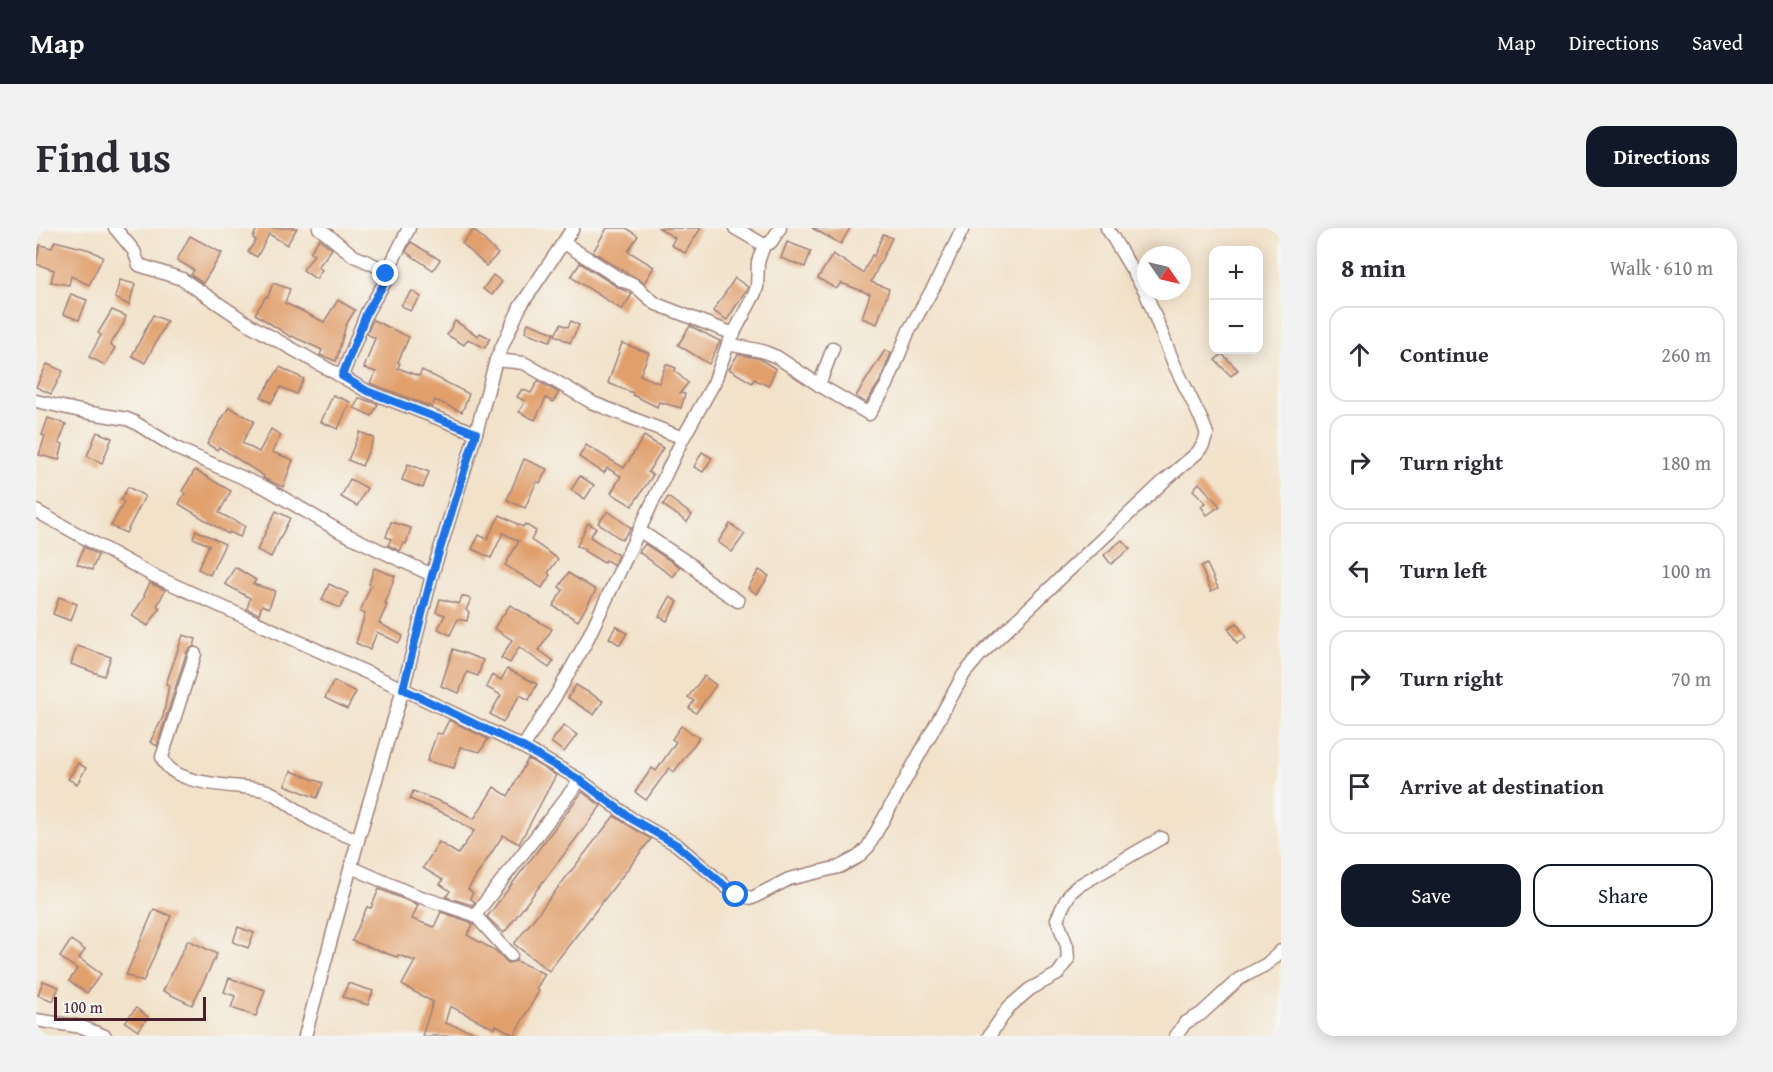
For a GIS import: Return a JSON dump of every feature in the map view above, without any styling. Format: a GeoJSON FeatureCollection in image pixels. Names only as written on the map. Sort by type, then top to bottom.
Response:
{"type":"FeatureCollection","features":[{"type":"Feature","properties":{"kind":"street"},"geometry":{"type":"LineString","coordinates":[[115,228],[134,250],[139,265],[182,279],[250,325],[367,391],[476,433]]}},
{"type":"Feature","properties":{"kind":"street"},"geometry":{"type":"LineString","coordinates":[[319,228],[354,256],[381,268],[386,274]]}},
{"type":"Feature","properties":{"kind":"street"},"geometry":{"type":"LineString","coordinates":[[342,376],[367,312],[385,282],[386,274],[409,228]]}},
{"type":"Feature","properties":{"kind":"street"},"geometry":{"type":"LineString","coordinates":[[305,1036],[358,840],[403,689],[432,575],[496,360],[520,307],[573,228]]}},
{"type":"Feature","properties":{"kind":"street"},"geometry":{"type":"LineString","coordinates":[[735,228],[764,245]]}},
{"type":"Feature","properties":{"kind":"street"},"geometry":{"type":"LineString","coordinates":[[523,747],[585,644],[683,438],[714,383],[731,339],[757,287],[758,262],[764,245],[771,242],[780,228]]}},
{"type":"Feature","properties":{"kind":"street"},"geometry":{"type":"LineString","coordinates":[[564,243],[622,281],[633,284],[656,304],[731,339],[777,357],[869,414],[887,386],[909,330],[936,283],[963,228]]}},
{"type":"Feature","properties":{"kind":"street"},"geometry":{"type":"LineString","coordinates":[[36,511],[150,574],[403,689],[523,747],[580,780],[632,819],[677,845],[736,895],[752,898],[789,879],[839,867],[858,857],[868,847],[964,674],[1006,630],[1203,445],[1207,434],[1174,364],[1145,291],[1107,228]]}},
{"type":"Feature","properties":{"kind":"street"},"geometry":{"type":"LineString","coordinates":[[819,385],[833,348]]}},
{"type":"Feature","properties":{"kind":"street"},"geometry":{"type":"LineString","coordinates":[[496,360],[524,363],[593,403],[683,438]]}},
{"type":"Feature","properties":{"kind":"street"},"geometry":{"type":"LineString","coordinates":[[36,401],[134,422],[178,449],[266,488],[341,532],[432,575]]}},
{"type":"Feature","properties":{"kind":"street"},"geometry":{"type":"LineString","coordinates":[[640,531],[693,566],[705,579],[738,601]]}},
{"type":"Feature","properties":{"kind":"street"},"geometry":{"type":"LineString","coordinates":[[195,654],[162,757],[164,763],[170,769],[186,777],[212,784],[267,791],[313,821],[358,840]]}},
{"type":"Feature","properties":{"kind":"street"},"geometry":{"type":"LineString","coordinates":[[475,915],[580,780]]}},
{"type":"Feature","properties":{"kind":"street"},"geometry":{"type":"LineString","coordinates":[[989,1036],[1009,1007],[1030,989],[1058,974],[1068,959],[1067,946],[1057,919],[1071,892],[1161,838]]}},
{"type":"Feature","properties":{"kind":"street"},"geometry":{"type":"LineString","coordinates":[[351,867],[412,894],[475,915],[511,955]]}},
{"type":"Feature","properties":{"kind":"street"},"geometry":{"type":"LineString","coordinates":[[1176,1036],[1185,1023],[1201,1014],[1239,979],[1267,964],[1281,951]]}},
{"type":"Feature","properties":{"kind":"street"},"geometry":{"type":"LineString","coordinates":[[36,1020],[82,1027],[105,1036]]}},
{"type":"Feature","properties":{"kind":"building"},"geometry":{"type":"Polygon","coordinates":[[[257,228],[297,228],[287,245],[269,234],[257,257],[248,252],[256,240],[253,238],[257,228]]]}},
{"type":"Feature","properties":{"kind":"building"},"geometry":{"type":"Polygon","coordinates":[[[607,228],[626,228],[638,236],[628,251],[654,267],[644,283],[593,252],[607,228]]]}},
{"type":"Feature","properties":{"kind":"building"},"geometry":{"type":"Polygon","coordinates":[[[659,228],[701,228],[685,253],[671,245],[675,238],[659,228]]]}},
{"type":"Feature","properties":{"kind":"building"},"geometry":{"type":"Polygon","coordinates":[[[812,228],[850,228],[841,244],[812,228]]]}},
{"type":"Feature","properties":{"kind":"building"},"geometry":{"type":"Polygon","coordinates":[[[474,230],[498,254],[486,266],[462,243],[474,230]]]}},
{"type":"Feature","properties":{"kind":"building"},"geometry":{"type":"Polygon","coordinates":[[[883,234],[892,238],[871,282],[889,289],[877,324],[862,318],[870,294],[841,283],[836,289],[818,278],[833,254],[863,273],[872,255],[874,256],[883,234]]]}},
{"type":"Feature","properties":{"kind":"building"},"geometry":{"type":"Polygon","coordinates":[[[190,236],[222,253],[203,283],[191,275],[194,270],[177,260],[190,236]]]}},
{"type":"Feature","properties":{"kind":"building"},"geometry":{"type":"Polygon","coordinates":[[[319,239],[332,249],[318,267],[322,270],[316,279],[303,270],[314,255],[310,252],[319,239]]]}},
{"type":"Feature","properties":{"kind":"building"},"geometry":{"type":"Polygon","coordinates":[[[55,241],[90,250],[103,257],[89,285],[71,276],[69,285],[51,282],[54,270],[36,264],[40,245],[52,248],[55,241]]]}},
{"type":"Feature","properties":{"kind":"building"},"geometry":{"type":"Polygon","coordinates":[[[411,242],[440,260],[433,270],[406,252],[411,242]]]}},
{"type":"Feature","properties":{"kind":"building"},"geometry":{"type":"Polygon","coordinates":[[[787,242],[811,251],[805,267],[781,258],[787,242]]]}},
{"type":"Feature","properties":{"kind":"building"},"geometry":{"type":"Polygon","coordinates":[[[580,263],[632,294],[622,310],[571,277],[580,263]]]}},
{"type":"Feature","properties":{"kind":"building"},"geometry":{"type":"Polygon","coordinates":[[[493,275],[502,282],[492,295],[483,289],[493,275]]]}},
{"type":"Feature","properties":{"kind":"building"},"geometry":{"type":"Polygon","coordinates":[[[735,278],[748,287],[727,320],[713,311],[735,278]]]}},
{"type":"Feature","properties":{"kind":"building"},"geometry":{"type":"Polygon","coordinates":[[[120,280],[135,284],[129,305],[115,298],[120,280]]]}},
{"type":"Feature","properties":{"kind":"building"},"geometry":{"type":"Polygon","coordinates":[[[273,283],[290,289],[285,303],[324,322],[338,300],[355,310],[346,325],[336,361],[320,355],[322,350],[291,337],[255,314],[266,296],[268,297],[273,283]]]}},
{"type":"Feature","properties":{"kind":"building"},"geometry":{"type":"Polygon","coordinates":[[[412,291],[421,297],[410,311],[401,305],[412,291]]]}},
{"type":"Feature","properties":{"kind":"building"},"geometry":{"type":"Polygon","coordinates":[[[71,294],[87,300],[79,320],[63,314],[71,294]]]}},
{"type":"Feature","properties":{"kind":"building"},"geometry":{"type":"Polygon","coordinates":[[[112,310],[126,316],[110,345],[115,348],[105,365],[89,357],[101,335],[98,333],[112,310]]]}},
{"type":"Feature","properties":{"kind":"building"},"geometry":{"type":"Polygon","coordinates":[[[153,315],[167,321],[145,363],[132,356],[153,315]]]}},
{"type":"Feature","properties":{"kind":"building"},"geometry":{"type":"Polygon","coordinates":[[[373,320],[409,337],[398,362],[400,363],[398,368],[419,376],[422,370],[469,394],[462,412],[435,400],[432,407],[370,383],[376,372],[364,368],[375,338],[367,334],[373,320]]]}},
{"type":"Feature","properties":{"kind":"building"},"geometry":{"type":"Polygon","coordinates":[[[455,321],[478,336],[480,333],[490,338],[485,348],[468,339],[464,345],[447,335],[455,321]]]}},
{"type":"Feature","properties":{"kind":"building"},"geometry":{"type":"Polygon","coordinates":[[[571,321],[579,325],[570,343],[555,335],[561,324],[568,327],[571,321]]]}},
{"type":"Feature","properties":{"kind":"building"},"geometry":{"type":"Polygon","coordinates":[[[528,323],[554,333],[550,341],[525,332],[528,323]]]}},
{"type":"Feature","properties":{"kind":"building"},"geometry":{"type":"Polygon","coordinates":[[[690,326],[720,341],[709,364],[678,345],[690,326]]]}},
{"type":"Feature","properties":{"kind":"building"},"geometry":{"type":"Polygon","coordinates":[[[622,343],[649,353],[640,375],[659,383],[666,364],[676,368],[675,371],[688,383],[680,393],[685,394],[681,408],[659,402],[657,407],[633,393],[608,383],[622,343]]]}},
{"type":"Feature","properties":{"kind":"building"},"geometry":{"type":"Polygon","coordinates":[[[885,350],[891,353],[880,381],[866,403],[856,396],[885,350]]]}},
{"type":"Feature","properties":{"kind":"building"},"geometry":{"type":"Polygon","coordinates":[[[738,354],[760,359],[776,369],[768,386],[754,379],[752,383],[729,369],[738,354]]]}},
{"type":"Feature","properties":{"kind":"building"},"geometry":{"type":"Polygon","coordinates":[[[1222,354],[1238,370],[1231,376],[1215,360],[1222,354]]]}},
{"type":"Feature","properties":{"kind":"building"},"geometry":{"type":"Polygon","coordinates":[[[47,364],[63,371],[51,394],[36,387],[47,364]]]}},
{"type":"Feature","properties":{"kind":"building"},"geometry":{"type":"Polygon","coordinates":[[[280,367],[304,379],[296,394],[281,387],[271,403],[261,397],[280,367]]]}},
{"type":"Feature","properties":{"kind":"building"},"geometry":{"type":"Polygon","coordinates":[[[538,381],[559,393],[553,402],[546,398],[535,420],[519,412],[525,401],[517,397],[522,389],[531,393],[538,381]]]}},
{"type":"Feature","properties":{"kind":"building"},"geometry":{"type":"Polygon","coordinates":[[[333,395],[350,402],[338,429],[321,422],[333,395]]]}},
{"type":"Feature","properties":{"kind":"building"},"geometry":{"type":"Polygon","coordinates":[[[359,398],[378,404],[372,416],[354,408],[359,398]]]}},
{"type":"Feature","properties":{"kind":"building"},"geometry":{"type":"Polygon","coordinates":[[[229,407],[254,421],[242,443],[259,452],[271,429],[281,435],[272,452],[293,460],[283,487],[263,478],[264,476],[219,447],[217,450],[207,444],[229,407]]]}},
{"type":"Feature","properties":{"kind":"building"},"geometry":{"type":"Polygon","coordinates":[[[48,418],[66,424],[59,443],[63,444],[59,460],[39,455],[45,436],[42,435],[48,418]]]}},
{"type":"Feature","properties":{"kind":"building"},"geometry":{"type":"Polygon","coordinates":[[[97,432],[112,438],[102,463],[87,456],[97,432]]]}},
{"type":"Feature","properties":{"kind":"building"},"geometry":{"type":"Polygon","coordinates":[[[360,432],[374,438],[362,466],[348,460],[360,432]]]}},
{"type":"Feature","properties":{"kind":"building"},"geometry":{"type":"Polygon","coordinates":[[[644,436],[663,448],[648,472],[653,475],[632,506],[611,493],[621,476],[607,468],[604,473],[579,457],[586,445],[624,468],[644,436]]]}},
{"type":"Feature","properties":{"kind":"building"},"geometry":{"type":"Polygon","coordinates":[[[702,452],[712,458],[703,472],[694,467],[702,452]]]}},
{"type":"Feature","properties":{"kind":"building"},"geometry":{"type":"Polygon","coordinates":[[[524,459],[547,469],[540,483],[537,481],[525,508],[507,500],[524,459]]]}},
{"type":"Feature","properties":{"kind":"building"},"geometry":{"type":"Polygon","coordinates":[[[408,464],[429,472],[423,488],[402,480],[408,464]]]}},
{"type":"Feature","properties":{"kind":"building"},"geometry":{"type":"Polygon","coordinates":[[[195,470],[231,491],[219,513],[245,526],[240,537],[229,532],[228,534],[179,504],[185,493],[182,491],[195,470]]]}},
{"type":"Feature","properties":{"kind":"building"},"geometry":{"type":"Polygon","coordinates":[[[580,476],[594,485],[585,499],[571,490],[580,476]]]}},
{"type":"Feature","properties":{"kind":"building"},"geometry":{"type":"Polygon","coordinates":[[[350,479],[367,488],[357,506],[341,497],[350,479]]]}},
{"type":"Feature","properties":{"kind":"building"},"geometry":{"type":"Polygon","coordinates":[[[1199,483],[1220,506],[1207,515],[1201,506],[1206,503],[1193,490],[1199,483]]]}},
{"type":"Feature","properties":{"kind":"building"},"geometry":{"type":"Polygon","coordinates":[[[128,487],[145,496],[126,533],[111,526],[124,502],[121,500],[128,487]]]}},
{"type":"Feature","properties":{"kind":"building"},"geometry":{"type":"Polygon","coordinates":[[[668,497],[692,515],[687,522],[663,505],[668,497]]]}},
{"type":"Feature","properties":{"kind":"building"},"geometry":{"type":"Polygon","coordinates":[[[276,511],[290,518],[271,557],[257,550],[276,511]]]}},
{"type":"Feature","properties":{"kind":"building"},"geometry":{"type":"Polygon","coordinates":[[[608,511],[631,528],[622,540],[598,523],[608,511]]]}},
{"type":"Feature","properties":{"kind":"building"},"geometry":{"type":"Polygon","coordinates":[[[500,515],[523,527],[525,524],[536,531],[531,540],[558,559],[548,573],[550,575],[542,588],[505,565],[519,541],[503,533],[491,558],[472,549],[479,535],[487,539],[500,515]]]}},
{"type":"Feature","properties":{"kind":"building"},"geometry":{"type":"Polygon","coordinates":[[[391,522],[411,528],[406,544],[404,543],[400,551],[388,545],[391,539],[386,537],[391,522]]]}},
{"type":"Feature","properties":{"kind":"building"},"geometry":{"type":"Polygon","coordinates":[[[588,523],[596,528],[590,537],[618,555],[614,565],[606,560],[604,563],[577,546],[588,523]]]}},
{"type":"Feature","properties":{"kind":"building"},"geometry":{"type":"Polygon","coordinates":[[[730,524],[745,534],[732,552],[718,542],[730,524]]]}},
{"type":"Feature","properties":{"kind":"building"},"geometry":{"type":"Polygon","coordinates":[[[196,530],[225,544],[210,575],[198,569],[209,545],[193,538],[196,530]]]}},
{"type":"Feature","properties":{"kind":"building"},"geometry":{"type":"Polygon","coordinates":[[[1122,540],[1130,549],[1111,564],[1104,555],[1122,540]]]}},
{"type":"Feature","properties":{"kind":"building"},"geometry":{"type":"Polygon","coordinates":[[[645,544],[680,567],[673,577],[639,552],[645,544]]]}},
{"type":"Feature","properties":{"kind":"building"},"geometry":{"type":"Polygon","coordinates":[[[84,547],[98,555],[92,570],[77,564],[84,547]]]}},
{"type":"Feature","properties":{"kind":"building"},"geometry":{"type":"Polygon","coordinates":[[[1207,564],[1218,588],[1211,591],[1201,567],[1207,564]]]}},
{"type":"Feature","properties":{"kind":"building"},"geometry":{"type":"Polygon","coordinates":[[[235,567],[256,580],[253,584],[275,591],[269,608],[262,605],[259,614],[247,609],[250,598],[225,584],[235,567]]]}},
{"type":"Feature","properties":{"kind":"building"},"geometry":{"type":"Polygon","coordinates":[[[374,568],[395,576],[379,623],[403,636],[399,643],[377,632],[370,650],[356,643],[365,614],[360,612],[371,585],[369,584],[374,568]]]}},
{"type":"Feature","properties":{"kind":"building"},"geometry":{"type":"Polygon","coordinates":[[[759,570],[769,576],[757,594],[748,588],[759,570]]]}},
{"type":"Feature","properties":{"kind":"building"},"geometry":{"type":"Polygon","coordinates":[[[568,573],[596,590],[578,621],[553,606],[563,590],[559,587],[568,573]]]}},
{"type":"Feature","properties":{"kind":"building"},"geometry":{"type":"Polygon","coordinates":[[[150,583],[165,590],[157,606],[160,608],[148,626],[132,616],[145,596],[150,583]]]}},
{"type":"Feature","properties":{"kind":"building"},"geometry":{"type":"Polygon","coordinates":[[[329,584],[348,593],[340,608],[322,600],[329,584]]]}},
{"type":"Feature","properties":{"kind":"building"},"geometry":{"type":"Polygon","coordinates":[[[462,596],[471,599],[466,610],[469,612],[467,621],[458,619],[450,635],[438,629],[445,615],[436,612],[440,599],[459,604],[462,596]]]}},
{"type":"Feature","properties":{"kind":"building"},"geometry":{"type":"Polygon","coordinates":[[[59,597],[77,604],[71,621],[53,614],[59,597]]]}},
{"type":"Feature","properties":{"kind":"building"},"geometry":{"type":"Polygon","coordinates":[[[670,597],[678,602],[667,621],[659,617],[670,597]]]}},
{"type":"Feature","properties":{"kind":"building"},"geometry":{"type":"Polygon","coordinates":[[[510,605],[552,629],[539,650],[554,661],[549,668],[519,647],[510,663],[501,658],[512,640],[494,628],[510,605]]]}},
{"type":"Feature","properties":{"kind":"building"},"geometry":{"type":"Polygon","coordinates":[[[1237,623],[1246,638],[1237,643],[1228,628],[1237,623]]]}},
{"type":"Feature","properties":{"kind":"building"},"geometry":{"type":"Polygon","coordinates":[[[616,626],[627,633],[620,645],[609,638],[616,626]]]}},
{"type":"Feature","properties":{"kind":"building"},"geometry":{"type":"Polygon","coordinates":[[[183,635],[196,639],[194,646],[187,651],[157,746],[150,742],[163,717],[169,685],[166,684],[183,635]]]}},
{"type":"Feature","properties":{"kind":"building"},"geometry":{"type":"Polygon","coordinates":[[[77,646],[111,657],[104,676],[71,664],[77,646]]]}},
{"type":"Feature","properties":{"kind":"building"},"geometry":{"type":"Polygon","coordinates":[[[453,649],[483,660],[478,676],[467,672],[459,693],[441,686],[453,649]]]}},
{"type":"Feature","properties":{"kind":"building"},"geometry":{"type":"Polygon","coordinates":[[[507,669],[537,684],[529,700],[520,695],[503,722],[490,714],[501,695],[486,687],[492,675],[501,680],[507,669]]]}},
{"type":"Feature","properties":{"kind":"building"},"geometry":{"type":"Polygon","coordinates":[[[704,676],[716,685],[696,713],[689,708],[694,701],[688,697],[704,676]]]}},
{"type":"Feature","properties":{"kind":"building"},"geometry":{"type":"Polygon","coordinates":[[[334,681],[356,692],[347,709],[325,698],[334,681]]]}},
{"type":"Feature","properties":{"kind":"building"},"geometry":{"type":"Polygon","coordinates":[[[576,685],[603,701],[594,715],[568,698],[576,685]]]}},
{"type":"Feature","properties":{"kind":"building"},"geometry":{"type":"Polygon","coordinates":[[[449,720],[488,739],[480,752],[460,747],[454,768],[427,761],[437,733],[442,734],[449,720]]]}},
{"type":"Feature","properties":{"kind":"building"},"geometry":{"type":"Polygon","coordinates":[[[564,725],[577,735],[564,752],[551,742],[564,725]]]}},
{"type":"Feature","properties":{"kind":"building"},"geometry":{"type":"Polygon","coordinates":[[[681,726],[699,738],[674,772],[669,768],[646,800],[635,792],[652,768],[656,771],[676,742],[672,739],[681,726]]]}},
{"type":"Feature","properties":{"kind":"building"},"geometry":{"type":"Polygon","coordinates":[[[528,759],[556,775],[519,844],[503,835],[468,889],[473,893],[470,898],[475,902],[472,905],[446,897],[450,891],[440,884],[443,880],[423,868],[439,842],[458,854],[474,831],[448,815],[410,799],[413,791],[449,805],[474,819],[494,787],[508,796],[528,759]]]}},
{"type":"Feature","properties":{"kind":"building"},"geometry":{"type":"Polygon","coordinates":[[[78,763],[86,768],[77,784],[68,779],[78,763]]]}},
{"type":"Feature","properties":{"kind":"building"},"geometry":{"type":"Polygon","coordinates":[[[291,771],[323,783],[317,798],[285,785],[291,771]]]}},
{"type":"Feature","properties":{"kind":"building"},"geometry":{"type":"Polygon","coordinates":[[[582,792],[601,806],[504,933],[487,917],[582,792]]]}},
{"type":"Feature","properties":{"kind":"building"},"geometry":{"type":"Polygon","coordinates":[[[614,816],[651,839],[549,971],[514,944],[614,816]]]}},
{"type":"Feature","properties":{"kind":"building"},"geometry":{"type":"Polygon","coordinates":[[[379,889],[418,905],[412,919],[434,927],[441,912],[470,922],[473,925],[467,935],[496,951],[508,963],[517,961],[545,974],[536,989],[539,991],[514,1035],[496,1025],[495,1029],[450,1006],[445,1023],[481,1034],[481,1036],[422,1036],[433,1002],[402,985],[415,961],[352,941],[367,907],[371,908],[379,889]]]}},
{"type":"Feature","properties":{"kind":"building"},"geometry":{"type":"Polygon","coordinates":[[[154,909],[171,916],[143,982],[126,975],[154,909]]]}},
{"type":"Feature","properties":{"kind":"building"},"geometry":{"type":"Polygon","coordinates":[[[238,927],[254,933],[248,948],[233,942],[238,927]]]}},
{"type":"Feature","properties":{"kind":"building"},"geometry":{"type":"Polygon","coordinates":[[[71,940],[85,950],[79,958],[101,974],[87,993],[69,981],[77,969],[60,957],[71,940]]]}},
{"type":"Feature","properties":{"kind":"building"},"geometry":{"type":"Polygon","coordinates":[[[188,940],[217,954],[192,1005],[163,991],[188,940]]]}},
{"type":"Feature","properties":{"kind":"building"},"geometry":{"type":"Polygon","coordinates":[[[229,978],[265,990],[256,1016],[231,1008],[235,996],[224,992],[229,978]]]}},
{"type":"Feature","properties":{"kind":"building"},"geometry":{"type":"Polygon","coordinates":[[[43,981],[59,987],[53,1001],[38,995],[43,981]]]}},
{"type":"Feature","properties":{"kind":"building"},"geometry":{"type":"Polygon","coordinates":[[[348,983],[373,991],[368,1005],[343,997],[348,983]]]}},
{"type":"Feature","properties":{"kind":"building"},"geometry":{"type":"Polygon","coordinates":[[[136,1008],[148,1017],[138,1031],[125,1022],[136,1008]]]}},
{"type":"Feature","properties":{"kind":"route"},"geometry":{"type":"LineString","coordinates":[[386,274],[385,282],[367,312],[342,376],[367,391],[476,433],[432,575],[403,689],[523,747],[580,780],[632,819],[677,845],[736,895]]}}]}
